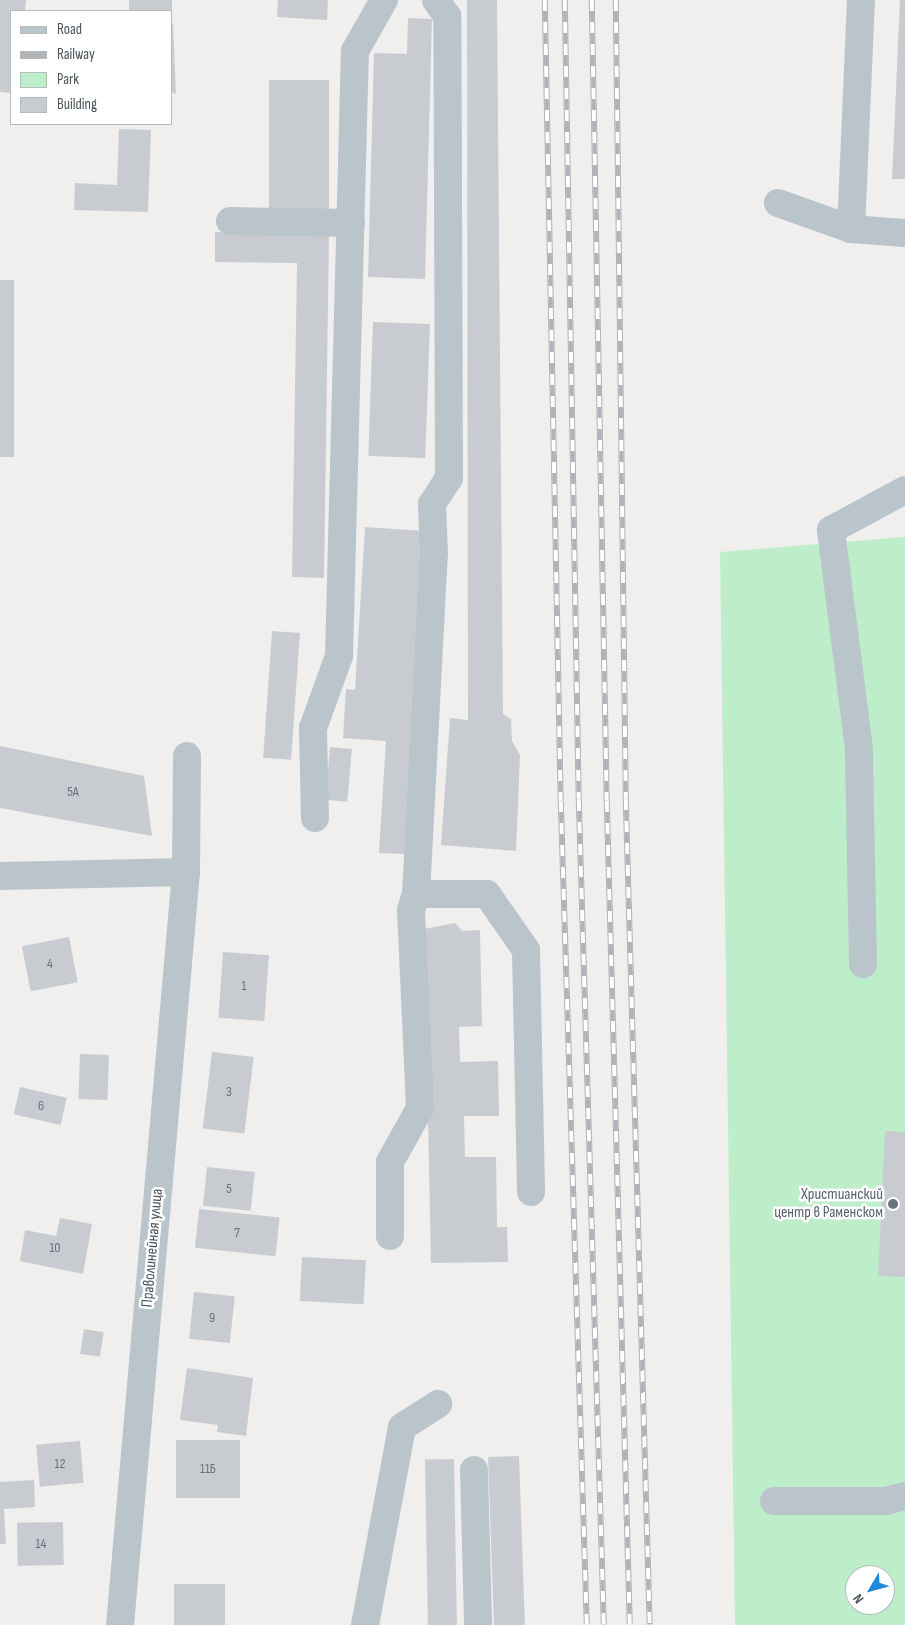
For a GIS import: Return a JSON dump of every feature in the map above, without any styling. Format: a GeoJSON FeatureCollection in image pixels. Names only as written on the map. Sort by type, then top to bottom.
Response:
{"type":"FeatureCollection","features":[{"type":"Feature","properties":{"kind":"street"},"geometry":{"type":"LineString","coordinates":[[315,818],[313,728],[338,656],[355,51],[384,0]]}},
{"type":"Feature","properties":{"kind":"street"},"geometry":{"type":"LineString","coordinates":[[390,1236],[390,1162],[420,1108],[411,910],[416,894],[434,554],[432,504],[449,478],[447,16],[436,0]]}},
{"type":"Feature","properties":{"kind":"street"},"geometry":{"type":"LineString","coordinates":[[851,229],[861,0]]}},
{"type":"Feature","properties":{"kind":"street"},"geometry":{"type":"LineString","coordinates":[[778,203],[851,229],[905,233]]}},
{"type":"Feature","properties":{"kind":"street"},"geometry":{"type":"LineString","coordinates":[[230,221],[350,223]]}},
{"type":"Feature","properties":{"kind":"street"},"geometry":{"type":"LineString","coordinates":[[863,964],[859,749],[831,530],[905,490]]}},
{"type":"Feature","properties":{"kind":"street","name":"Праволинейная улица"},"geometry":{"type":"LineString","coordinates":[[120,1625],[186,872],[187,756]]}},
{"type":"Feature","properties":{"kind":"street"},"geometry":{"type":"LineString","coordinates":[[0,876],[186,872]]}},
{"type":"Feature","properties":{"kind":"street"},"geometry":{"type":"LineString","coordinates":[[416,894],[487,894],[526,950],[531,1192]]}},
{"type":"Feature","properties":{"kind":"street"},"geometry":{"type":"LineString","coordinates":[[365,1625],[402,1427],[438,1404]]}},
{"type":"Feature","properties":{"kind":"street"},"geometry":{"type":"LineString","coordinates":[[474,1470],[478,1625]]}},
{"type":"Feature","properties":{"kind":"street"},"geometry":{"type":"LineString","coordinates":[[774,1501],[886,1501],[905,1496]]}},
{"type":"Feature","properties":{"kind":"green space"},"geometry":{"type":"Polygon","coordinates":[[[905,537],[905,1625],[735,1625],[720,552],[905,537]]]}},
{"type":"Feature","properties":{"kind":"building"},"geometry":{"type":"Polygon","coordinates":[[[0,0],[26,0],[25,10],[10,10],[10,93],[0,92],[0,0]]]}},
{"type":"Feature","properties":{"kind":"building"},"geometry":{"type":"Polygon","coordinates":[[[129,0],[172,0],[172,10],[129,10],[129,0]]]}},
{"type":"Feature","properties":{"kind":"building"},"geometry":{"type":"Polygon","coordinates":[[[278,0],[328,0],[327,20],[277,17],[278,0]]]}},
{"type":"Feature","properties":{"kind":"building"},"geometry":{"type":"Polygon","coordinates":[[[467,0],[497,0],[503,714],[511,719],[512,741],[520,755],[516,851],[441,845],[450,718],[468,720],[467,0]]]}},
{"type":"Feature","properties":{"kind":"building"},"geometry":{"type":"Polygon","coordinates":[[[900,0],[905,0],[905,179],[892,179],[900,0]]]}},
{"type":"Feature","properties":{"kind":"building"},"geometry":{"type":"Polygon","coordinates":[[[408,18],[432,19],[425,279],[368,277],[374,53],[407,54],[408,18]]]}},
{"type":"Feature","properties":{"kind":"building"},"geometry":{"type":"Polygon","coordinates":[[[172,23],[173,23],[176,94],[172,92],[172,23]]]}},
{"type":"Feature","properties":{"kind":"building"},"geometry":{"type":"Polygon","coordinates":[[[269,80],[329,80],[329,213],[269,213],[269,80]]]}},
{"type":"Feature","properties":{"kind":"building"},"geometry":{"type":"Polygon","coordinates":[[[119,129],[151,130],[148,212],[74,210],[75,183],[117,185],[119,129]]]}},
{"type":"Feature","properties":{"kind":"building"},"geometry":{"type":"Polygon","coordinates":[[[215,232],[329,234],[324,578],[292,577],[297,263],[215,262],[215,232]]]}},
{"type":"Feature","properties":{"kind":"building"},"geometry":{"type":"Polygon","coordinates":[[[0,280],[14,280],[14,457],[0,457],[0,280]]]}},
{"type":"Feature","properties":{"kind":"building"},"geometry":{"type":"Polygon","coordinates":[[[373,322],[430,324],[425,458],[368,456],[373,322]]]}},
{"type":"Feature","properties":{"kind":"building"},"geometry":{"type":"Polygon","coordinates":[[[365,527],[424,531],[405,854],[379,853],[386,741],[343,738],[346,689],[355,690],[365,527]]]}},
{"type":"Feature","properties":{"kind":"building"},"geometry":{"type":"Polygon","coordinates":[[[272,631],[300,633],[291,760],[263,758],[272,631]]]}},
{"type":"Feature","properties":{"kind":"building"},"geometry":{"type":"Polygon","coordinates":[[[0,746],[144,776],[152,836],[0,808],[0,746]]]}},
{"type":"Feature","properties":{"kind":"building"},"geometry":{"type":"Polygon","coordinates":[[[330,747],[352,749],[347,802],[325,800],[330,747]]]}},
{"type":"Feature","properties":{"kind":"building"},"geometry":{"type":"Polygon","coordinates":[[[455,923],[462,931],[480,930],[482,1026],[459,1027],[460,1062],[498,1061],[499,1116],[464,1116],[465,1157],[496,1157],[497,1227],[507,1227],[508,1262],[431,1263],[424,929],[455,923]]]}},
{"type":"Feature","properties":{"kind":"building"},"geometry":{"type":"Polygon","coordinates":[[[69,937],[78,982],[31,991],[22,946],[69,937]]]}},
{"type":"Feature","properties":{"kind":"building"},"geometry":{"type":"Polygon","coordinates":[[[223,952],[269,955],[264,1021],[218,1018],[223,952]]]}},
{"type":"Feature","properties":{"kind":"building"},"geometry":{"type":"Polygon","coordinates":[[[212,1052],[254,1057],[244,1134],[203,1128],[212,1052]]]}},
{"type":"Feature","properties":{"kind":"building"},"geometry":{"type":"Polygon","coordinates":[[[80,1054],[109,1055],[107,1100],[78,1099],[80,1054]]]}},
{"type":"Feature","properties":{"kind":"building"},"geometry":{"type":"Polygon","coordinates":[[[20,1087],[67,1098],[60,1125],[14,1114],[20,1087]]]}},
{"type":"Feature","properties":{"kind":"building","name":"Христианский центр в Раменском"},"geometry":{"type":"Polygon","coordinates":[[[885,1131],[905,1132],[905,1277],[878,1276],[885,1131]]]}},
{"type":"Feature","properties":{"kind":"building"},"geometry":{"type":"Polygon","coordinates":[[[207,1167],[255,1172],[251,1211],[203,1206],[207,1167]]]}},
{"type":"Feature","properties":{"kind":"building"},"geometry":{"type":"Polygon","coordinates":[[[199,1209],[280,1217],[275,1256],[195,1248],[199,1209]]]}},
{"type":"Feature","properties":{"kind":"building"},"geometry":{"type":"Polygon","coordinates":[[[60,1218],[92,1224],[83,1274],[20,1261],[25,1230],[56,1236],[60,1218]]]}},
{"type":"Feature","properties":{"kind":"building"},"geometry":{"type":"Polygon","coordinates":[[[302,1257],[366,1260],[364,1304],[300,1301],[302,1257]]]}},
{"type":"Feature","properties":{"kind":"building"},"geometry":{"type":"Polygon","coordinates":[[[194,1292],[235,1296],[230,1343],[189,1339],[194,1292]]]}},
{"type":"Feature","properties":{"kind":"building"},"geometry":{"type":"Polygon","coordinates":[[[84,1329],[104,1332],[100,1357],[80,1354],[84,1329]]]}},
{"type":"Feature","properties":{"kind":"building"},"geometry":{"type":"Polygon","coordinates":[[[187,1368],[253,1378],[246,1436],[217,1432],[218,1425],[180,1420],[187,1368]]]}},
{"type":"Feature","properties":{"kind":"building"},"geometry":{"type":"Polygon","coordinates":[[[176,1440],[240,1440],[240,1498],[176,1498],[176,1440]]]}},
{"type":"Feature","properties":{"kind":"building"},"geometry":{"type":"Polygon","coordinates":[[[80,1441],[84,1483],[40,1487],[36,1445],[80,1441]]]}},
{"type":"Feature","properties":{"kind":"building"},"geometry":{"type":"Polygon","coordinates":[[[519,1456],[525,1625],[494,1625],[488,1457],[519,1456]]]}},
{"type":"Feature","properties":{"kind":"building"},"geometry":{"type":"Polygon","coordinates":[[[454,1459],[457,1625],[428,1625],[425,1460],[454,1459]]]}},
{"type":"Feature","properties":{"kind":"building"},"geometry":{"type":"Polygon","coordinates":[[[34,1480],[35,1507],[4,1509],[6,1544],[0,1544],[0,1482],[34,1480]]]}},
{"type":"Feature","properties":{"kind":"building"},"geometry":{"type":"Polygon","coordinates":[[[63,1522],[64,1565],[18,1566],[17,1523],[63,1522]]]}},
{"type":"Feature","properties":{"kind":"building"},"geometry":{"type":"Polygon","coordinates":[[[174,1584],[225,1584],[225,1625],[174,1625],[174,1584]]]}},
{"type":"Feature","properties":{"kind":"railway"},"geometry":{"type":"LineString","coordinates":[[545,0],[561,801],[587,1625]]}},
{"type":"Feature","properties":{"kind":"railway"},"geometry":{"type":"LineString","coordinates":[[565,0],[579,800],[604,1625]]}},
{"type":"Feature","properties":{"kind":"railway"},"geometry":{"type":"LineString","coordinates":[[592,0],[607,801],[630,1625]]}},
{"type":"Feature","properties":{"kind":"railway"},"geometry":{"type":"LineString","coordinates":[[616,0],[626,799],[650,1625]]}},
{"type":"Feature","properties":{"kind":"place","name":"Христианский центр в Раменском"},"geometry":{"type":"Point","coordinates":[893,1204]}}]}
